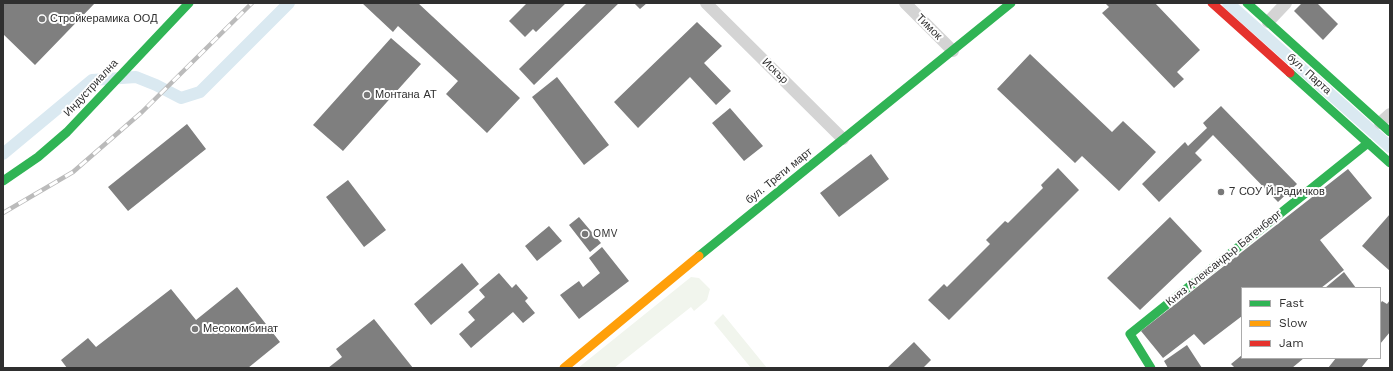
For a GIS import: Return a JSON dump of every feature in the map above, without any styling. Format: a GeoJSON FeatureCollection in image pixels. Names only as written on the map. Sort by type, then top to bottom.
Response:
{"type":"FeatureCollection","features":[{"type":"Feature","properties":{"kind":"main road","name":"Индустриална"},"geometry":{"type":"LineString","coordinates":[[3,181],[52,146],[189,3]]}},
{"type":"Feature","properties":{"kind":"main road","name":"бул. Трети март"},"geometry":{"type":"LineString","coordinates":[[564,368],[1011,3]]}},
{"type":"Feature","properties":{"kind":"main road","name":"бул. Парта"},"geometry":{"type":"LineString","coordinates":[[1212,3],[1390,163]]}},
{"type":"Feature","properties":{"kind":"main road","name":"бул. Парта"},"geometry":{"type":"LineString","coordinates":[[1247,3],[1390,132]]}},
{"type":"Feature","properties":{"kind":"main road","name":"Княз Александър Батенберг"},"geometry":{"type":"LineString","coordinates":[[1151,368],[1130,334],[1368,143]]}},
{"type":"Feature","properties":{"kind":"street","name":"Искър"},"geometry":{"type":"LineString","coordinates":[[706,3],[843,139]]}},
{"type":"Feature","properties":{"kind":"street","name":"Тимок"},"geometry":{"type":"LineString","coordinates":[[905,3],[953,51]]}},
{"type":"Feature","properties":{"kind":"street"},"geometry":{"type":"LineString","coordinates":[[1268,22],[1286,3]]}},
{"type":"Feature","properties":{"kind":"street"},"geometry":{"type":"LineString","coordinates":[[1380,123],[1390,114]]}},
{"type":"Feature","properties":{"kind":"shaded area"},"geometry":{"type":"Polygon","coordinates":[[[691,277],[699,278],[710,289],[707,300],[694,311],[691,307],[614,368],[578,368],[691,277]]]}},
{"type":"Feature","properties":{"kind":"shaded area"},"geometry":{"type":"Polygon","coordinates":[[[723,314],[767,368],[751,368],[714,323],[723,314]]]}},
{"type":"Feature","properties":{"kind":"building","name":"Стройкерамика ООД"},"geometry":{"type":"Polygon","coordinates":[[[3,3],[95,3],[35,65],[3,34],[3,3]]]}},
{"type":"Feature","properties":{"kind":"building"},"geometry":{"type":"Polygon","coordinates":[[[362,3],[418,3],[520,98],[487,133],[446,94],[458,81],[398,26],[393,32],[362,3]]]}},
{"type":"Feature","properties":{"kind":"building"},"geometry":{"type":"Polygon","coordinates":[[[527,3],[566,3],[536,32],[533,29],[525,37],[509,21],[527,3]]]}},
{"type":"Feature","properties":{"kind":"building"},"geometry":{"type":"Polygon","coordinates":[[[587,3],[619,3],[534,85],[519,69],[587,3]]]}},
{"type":"Feature","properties":{"kind":"building"},"geometry":{"type":"Polygon","coordinates":[[[634,3],[647,3],[640,9],[634,3]]]}},
{"type":"Feature","properties":{"kind":"building"},"geometry":{"type":"Polygon","coordinates":[[[1105,3],[1155,3],[1200,50],[1177,72],[1184,79],[1174,88],[1102,13],[1109,7],[1105,3]]]}},
{"type":"Feature","properties":{"kind":"building"},"geometry":{"type":"Polygon","coordinates":[[[1302,3],[1317,3],[1338,24],[1323,40],[1294,11],[1302,3]]]}},
{"type":"Feature","properties":{"kind":"building"},"geometry":{"type":"Polygon","coordinates":[[[697,22],[722,46],[704,63],[731,91],[716,105],[690,77],[638,128],[614,102],[697,22]]]}},
{"type":"Feature","properties":{"kind":"building","name":"Монтана АТ"},"geometry":{"type":"Polygon","coordinates":[[[391,38],[421,64],[343,151],[313,125],[391,38]]]}},
{"type":"Feature","properties":{"kind":"building"},"geometry":{"type":"Polygon","coordinates":[[[1030,54],[1112,132],[1123,121],[1156,152],[1119,191],[1082,156],[1075,163],[997,89],[1030,54]]]}},
{"type":"Feature","properties":{"kind":"building"},"geometry":{"type":"Polygon","coordinates":[[[557,77],[609,145],[584,165],[532,97],[557,77]]]}},
{"type":"Feature","properties":{"kind":"building"},"geometry":{"type":"Polygon","coordinates":[[[1221,106],[1297,184],[1278,202],[1213,135],[1195,153],[1202,160],[1159,202],[1142,184],[1185,142],[1188,146],[1207,128],[1203,123],[1221,106]]]}},
{"type":"Feature","properties":{"kind":"building"},"geometry":{"type":"Polygon","coordinates":[[[730,108],[763,146],[744,161],[712,123],[730,108]]]}},
{"type":"Feature","properties":{"kind":"building"},"geometry":{"type":"Polygon","coordinates":[[[187,124],[206,149],[128,211],[108,187],[187,124]]]}},
{"type":"Feature","properties":{"kind":"building"},"geometry":{"type":"Polygon","coordinates":[[[871,154],[889,179],[839,217],[820,193],[871,154]]]}},
{"type":"Feature","properties":{"kind":"building"},"geometry":{"type":"Polygon","coordinates":[[[1058,168],[1079,190],[949,320],[928,300],[944,284],[947,287],[990,244],[986,240],[1005,221],[1008,223],[1043,188],[1041,185],[1058,168]]]}},
{"type":"Feature","properties":{"kind":"building"},"geometry":{"type":"Polygon","coordinates":[[[1348,169],[1372,198],[1320,240],[1344,270],[1322,287],[1241,287],[1241,317],[1204,345],[1194,334],[1163,358],[1141,331],[1348,169]]]}},
{"type":"Feature","properties":{"kind":"building"},"geometry":{"type":"Polygon","coordinates":[[[348,180],[386,230],[364,247],[326,197],[348,180]]]}},
{"type":"Feature","properties":{"kind":"building"},"geometry":{"type":"Polygon","coordinates":[[[1390,214],[1390,271],[1362,246],[1390,214]]]}},
{"type":"Feature","properties":{"kind":"building","name":"OMV"},"geometry":{"type":"Polygon","coordinates":[[[579,217],[601,243],[590,252],[569,225],[579,217]]]}},
{"type":"Feature","properties":{"kind":"building"},"geometry":{"type":"Polygon","coordinates":[[[1170,217],[1202,251],[1140,310],[1107,278],[1170,217]]]}},
{"type":"Feature","properties":{"kind":"building"},"geometry":{"type":"Polygon","coordinates":[[[549,226],[562,241],[537,261],[525,246],[549,226]]]}},
{"type":"Feature","properties":{"kind":"building"},"geometry":{"type":"Polygon","coordinates":[[[602,247],[629,281],[579,319],[560,295],[579,281],[583,287],[600,273],[589,258],[602,247]]]}},
{"type":"Feature","properties":{"kind":"building"},"geometry":{"type":"Polygon","coordinates":[[[462,263],[479,284],[431,325],[414,304],[462,263]]]}},
{"type":"Feature","properties":{"kind":"building"},"geometry":{"type":"Polygon","coordinates":[[[1344,272],[1355,287],[1326,287],[1344,272]]]}},
{"type":"Feature","properties":{"kind":"building"},"geometry":{"type":"Polygon","coordinates":[[[499,273],[512,288],[516,284],[528,298],[525,301],[535,313],[523,323],[513,312],[471,348],[459,334],[475,320],[468,312],[485,297],[479,290],[499,273]]]}},
{"type":"Feature","properties":{"kind":"building","name":"Месокомбинат"},"geometry":{"type":"Polygon","coordinates":[[[237,287],[280,342],[248,368],[67,368],[61,360],[88,338],[96,347],[171,289],[196,320],[237,287]]]}},
{"type":"Feature","properties":{"kind":"building"},"geometry":{"type":"Polygon","coordinates":[[[1390,300],[1390,332],[1381,343],[1381,302],[1382,301],[1387,304],[1390,300]]]}},
{"type":"Feature","properties":{"kind":"building"},"geometry":{"type":"Polygon","coordinates":[[[374,319],[413,368],[328,368],[342,357],[336,349],[374,319]]]}},
{"type":"Feature","properties":{"kind":"building"},"geometry":{"type":"Polygon","coordinates":[[[914,342],[931,360],[923,368],[887,368],[914,342]]]}},
{"type":"Feature","properties":{"kind":"building"},"geometry":{"type":"Polygon","coordinates":[[[1187,345],[1202,368],[1168,368],[1164,361],[1187,345]]]}},
{"type":"Feature","properties":{"kind":"building"},"geometry":{"type":"Polygon","coordinates":[[[1241,356],[1241,359],[1303,359],[1292,368],[1235,368],[1231,364],[1241,356]]]}},
{"type":"Feature","properties":{"kind":"building"},"geometry":{"type":"Polygon","coordinates":[[[1335,359],[1368,359],[1361,368],[1328,368],[1335,359]]]}},
{"type":"Feature","properties":{"kind":"waterway"},"geometry":{"type":"LineString","coordinates":[[3,154],[92,80],[136,77],[156,85],[181,98],[200,92],[289,3]]}},
{"type":"Feature","properties":{"kind":"waterway"},"geometry":{"type":"LineString","coordinates":[[1228,3],[1390,147]]}},
{"type":"Feature","properties":{"kind":"railway"},"geometry":{"type":"LineString","coordinates":[[3,213],[73,172],[142,112],[252,3]]}},
{"type":"Feature","properties":{"kind":"traffic: fast"},"geometry":{"type":"LineString","coordinates":[[3,181],[38,157],[67,132],[189,3]]}},
{"type":"Feature","properties":{"kind":"traffic: fast"},"geometry":{"type":"LineString","coordinates":[[699,256],[1011,3]]}},
{"type":"Feature","properties":{"kind":"traffic: fast"},"geometry":{"type":"LineString","coordinates":[[1247,3],[1390,132]]}},
{"type":"Feature","properties":{"kind":"traffic: fast"},"geometry":{"type":"LineString","coordinates":[[1290,73],[1390,163]]}},
{"type":"Feature","properties":{"kind":"traffic: fast"},"geometry":{"type":"LineString","coordinates":[[1151,368],[1130,334],[1368,143]]}},
{"type":"Feature","properties":{"kind":"traffic: slow"},"geometry":{"type":"LineString","coordinates":[[564,368],[699,256]]}},
{"type":"Feature","properties":{"kind":"traffic: jam"},"geometry":{"type":"LineString","coordinates":[[1212,3],[1290,73]]}},
{"type":"Feature","properties":{"kind":"place","name":"Стройкерамика ООД"},"geometry":{"type":"Point","coordinates":[42,19]}},
{"type":"Feature","properties":{"kind":"place","name":"Монтана АТ"},"geometry":{"type":"Point","coordinates":[367,95]}},
{"type":"Feature","properties":{"kind":"place","name":"7 СОУ Й.Радичков"},"geometry":{"type":"Point","coordinates":[1221,192]}},
{"type":"Feature","properties":{"kind":"place","name":"OMV"},"geometry":{"type":"Point","coordinates":[585,234]}},
{"type":"Feature","properties":{"kind":"place","name":"Месокомбинат"},"geometry":{"type":"Point","coordinates":[195,329]}}]}
